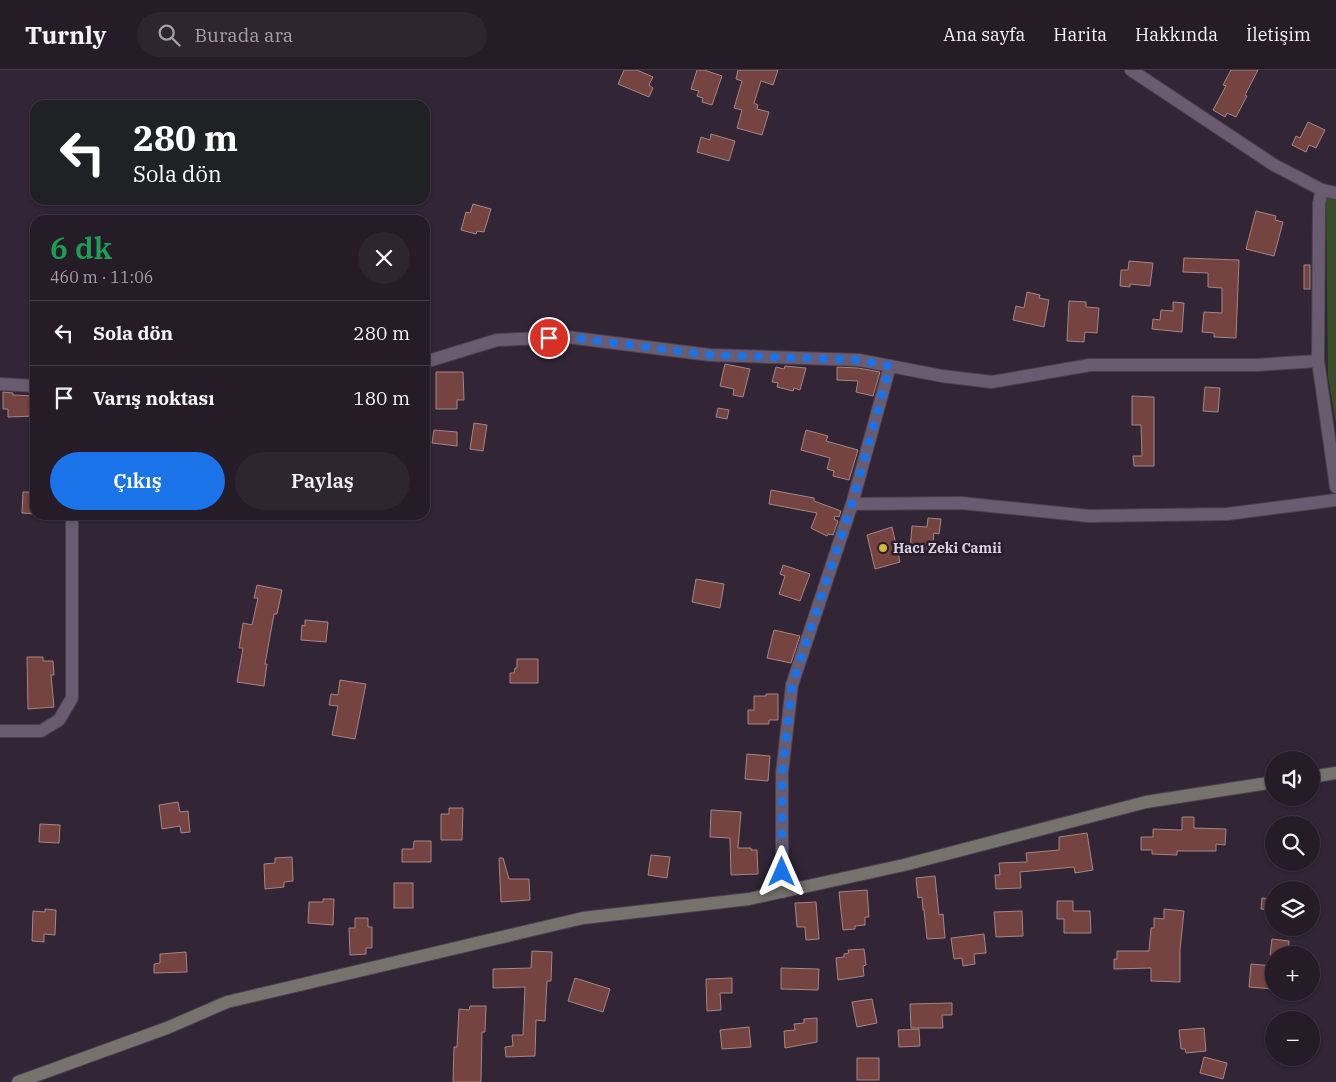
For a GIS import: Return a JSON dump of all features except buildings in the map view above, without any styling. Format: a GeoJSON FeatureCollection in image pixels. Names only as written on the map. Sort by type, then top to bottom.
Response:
{"type":"FeatureCollection","features":[{"type":"Feature","properties":{"kind":"street"},"geometry":{"type":"LineString","coordinates":[[1131,70],[1274,165],[1322,190],[1336,193]]}},
{"type":"Feature","properties":{"kind":"street"},"geometry":{"type":"LineString","coordinates":[[1322,190],[1319,203],[1318,361],[1336,487]]}},
{"type":"Feature","properties":{"kind":"street"},"geometry":{"type":"LineString","coordinates":[[430,360],[497,340],[567,337],[710,355],[859,360],[942,376],[992,382],[1090,365],[1256,365],[1318,361]]}},
{"type":"Feature","properties":{"kind":"street"},"geometry":{"type":"LineString","coordinates":[[782,892],[782,774],[792,685],[852,504],[890,366]]}},
{"type":"Feature","properties":{"kind":"street"},"geometry":{"type":"LineString","coordinates":[[0,384],[30,386]]}},
{"type":"Feature","properties":{"kind":"street"},"geometry":{"type":"LineString","coordinates":[[852,504],[961,503],[1089,516],[1226,514],[1336,500]]}},
{"type":"Feature","properties":{"kind":"street"},"geometry":{"type":"LineString","coordinates":[[0,731],[41,731],[59,720],[72,698],[72,520]]}},
{"type":"Feature","properties":{"kind":"street"},"geometry":{"type":"LineString","coordinates":[[1320,776],[1336,773]]}},
{"type":"Feature","properties":{"kind":"street"},"geometry":{"type":"LineString","coordinates":[[18,1082],[167,1028],[227,1002],[583,918],[749,900],[904,865],[1146,802],[1265,783]]}},
{"type":"Feature","properties":{"kind":"green space"},"geometry":{"type":"Polygon","coordinates":[[[1326,194],[1336,197],[1336,423],[1328,376],[1326,194]]]}},
{"type":"Feature","properties":{"kind":"place","name":"Hacı Zeki Camii"},"geometry":{"type":"Point","coordinates":[883,548]}},
{"type":"Feature","properties":{"kind":"route"},"geometry":{"type":"LineString","coordinates":[[549,338],[567,337],[710,355],[859,360],[890,366],[852,504],[792,685],[782,774],[782,872]]}}]}
